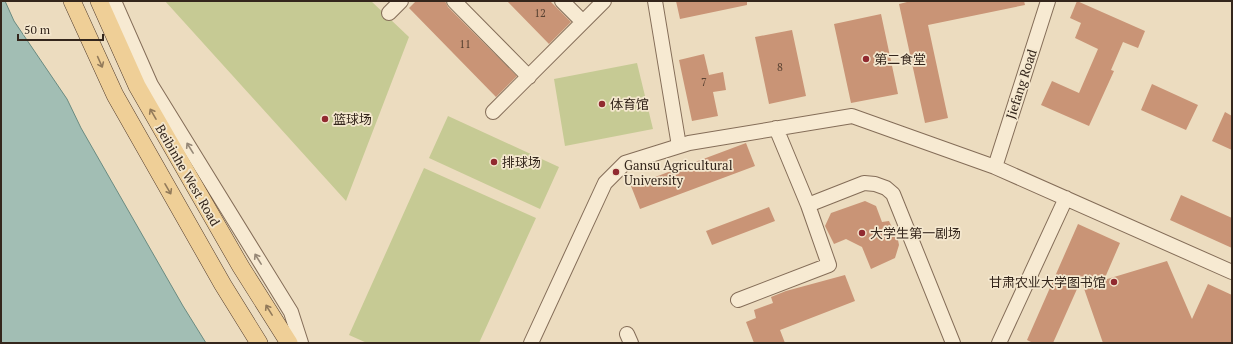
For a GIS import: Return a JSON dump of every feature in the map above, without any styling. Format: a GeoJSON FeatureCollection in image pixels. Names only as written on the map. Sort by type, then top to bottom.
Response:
{"type":"FeatureCollection","features":[{"type":"Feature","properties":{"kind":"main road","name":"Beibinhe West Road"},"geometry":{"type":"LineString","coordinates":[[72,1],[115,95],[259,343]]}},
{"type":"Feature","properties":{"kind":"main road","name":"Beibinhe West Road"},"geometry":{"type":"LineString","coordinates":[[99,1],[137,86],[242,267],[290,343]]}},
{"type":"Feature","properties":{"kind":"street"},"geometry":{"type":"LineString","coordinates":[[114,1],[151,86],[291,312],[301,343]]}},
{"type":"Feature","properties":{"kind":"street"},"geometry":{"type":"LineString","coordinates":[[389,12],[401,1]]}},
{"type":"Feature","properties":{"kind":"street"},"geometry":{"type":"LineString","coordinates":[[454,1],[529,77]]}},
{"type":"Feature","properties":{"kind":"street"},"geometry":{"type":"LineString","coordinates":[[562,1],[583,22]]}},
{"type":"Feature","properties":{"kind":"street"},"geometry":{"type":"LineString","coordinates":[[494,112],[604,1]]}},
{"type":"Feature","properties":{"kind":"street"},"geometry":{"type":"LineString","coordinates":[[654,1],[679,146]]}},
{"type":"Feature","properties":{"kind":"street","name":"Jiefang Road"},"geometry":{"type":"LineString","coordinates":[[995,167],[1048,1]]}},
{"type":"Feature","properties":{"kind":"street"},"geometry":{"type":"LineString","coordinates":[[531,343],[605,183],[625,163],[689,142],[852,116],[995,167],[1232,272]]}},
{"type":"Feature","properties":{"kind":"street"},"geometry":{"type":"LineString","coordinates":[[738,300],[829,265],[808,205],[776,128]]}},
{"type":"Feature","properties":{"kind":"street"},"geometry":{"type":"LineString","coordinates":[[808,205],[864,183],[875,184],[886,188],[893,194],[953,343]]}},
{"type":"Feature","properties":{"kind":"street"},"geometry":{"type":"LineString","coordinates":[[999,343],[1066,198]]}},
{"type":"Feature","properties":{"kind":"green space","name":"篮球场"},"geometry":{"type":"Polygon","coordinates":[[[165,1],[371,1],[409,37],[346,201],[165,1]]]}},
{"type":"Feature","properties":{"kind":"green space","name":"体育馆"},"geometry":{"type":"Polygon","coordinates":[[[637,63],[653,129],[565,146],[554,79],[637,63]]]}},
{"type":"Feature","properties":{"kind":"green space","name":"排球场"},"geometry":{"type":"Polygon","coordinates":[[[448,116],[559,167],[540,209],[429,158],[448,116]]]}},
{"type":"Feature","properties":{"kind":"green space"},"geometry":{"type":"Polygon","coordinates":[[[424,168],[536,218],[479,343],[367,343],[349,335],[424,168]]]}},
{"type":"Feature","properties":{"kind":"water"},"geometry":{"type":"Polygon","coordinates":[[[1,1],[5,1],[14,21],[67,99],[81,128],[183,306],[206,343],[1,343],[1,1]]]}},
{"type":"Feature","properties":{"kind":"building"},"geometry":{"type":"Polygon","coordinates":[[[416,1],[445,1],[448,7],[517,76],[496,97],[409,8],[416,1]]]}},
{"type":"Feature","properties":{"kind":"building"},"geometry":{"type":"Polygon","coordinates":[[[507,1],[550,1],[571,22],[549,44],[507,1]]]}},
{"type":"Feature","properties":{"kind":"building"},"geometry":{"type":"Polygon","coordinates":[[[676,1],[747,1],[747,5],[680,19],[676,1]]]}},
{"type":"Feature","properties":{"kind":"building"},"geometry":{"type":"Polygon","coordinates":[[[911,1],[1024,1],[1025,5],[928,25],[948,118],[925,123],[899,4],[911,1]]]}},
{"type":"Feature","properties":{"kind":"building"},"geometry":{"type":"Polygon","coordinates":[[[1077,1],[1145,31],[1138,48],[1123,42],[1111,70],[1114,71],[1089,126],[1041,105],[1052,81],[1079,93],[1098,49],[1075,38],[1081,23],[1070,18],[1077,1]]]}},
{"type":"Feature","properties":{"kind":"building","name":"第二食堂"},"geometry":{"type":"Polygon","coordinates":[[[881,14],[898,94],[851,103],[834,24],[881,14]]]}},
{"type":"Feature","properties":{"kind":"building"},"geometry":{"type":"Polygon","coordinates":[[[792,30],[806,96],[769,104],[755,37],[792,30]]]}},
{"type":"Feature","properties":{"kind":"building"},"geometry":{"type":"Polygon","coordinates":[[[704,54],[709,75],[723,72],[726,90],[713,92],[718,116],[692,121],[679,60],[704,54]]]}},
{"type":"Feature","properties":{"kind":"building"},"geometry":{"type":"Polygon","coordinates":[[[1152,84],[1198,105],[1186,130],[1141,110],[1152,84]]]}},
{"type":"Feature","properties":{"kind":"building"},"geometry":{"type":"Polygon","coordinates":[[[1225,112],[1232,116],[1232,150],[1212,141],[1225,112]]]}},
{"type":"Feature","properties":{"kind":"building"},"geometry":{"type":"Polygon","coordinates":[[[746,143],[755,166],[640,209],[631,186],[746,143]]]}},
{"type":"Feature","properties":{"kind":"building"},"geometry":{"type":"Polygon","coordinates":[[[1181,195],[1232,218],[1232,248],[1170,220],[1181,195]]]}},
{"type":"Feature","properties":{"kind":"building","name":"大学生第一剧场"},"geometry":{"type":"Polygon","coordinates":[[[865,201],[876,206],[882,222],[889,221],[899,245],[895,258],[871,269],[862,247],[846,239],[834,244],[825,226],[831,213],[865,201]]]}},
{"type":"Feature","properties":{"kind":"building"},"geometry":{"type":"Polygon","coordinates":[[[769,207],[775,221],[712,245],[706,231],[769,207]]]}},
{"type":"Feature","properties":{"kind":"building","name":"甘肃农业大学图书馆"},"geometry":{"type":"Polygon","coordinates":[[[1078,224],[1120,243],[1104,280],[1167,261],[1192,319],[1208,284],[1232,295],[1232,343],[1103,343],[1081,280],[1053,343],[1033,343],[1027,340],[1078,224]]]}},
{"type":"Feature","properties":{"kind":"building"},"geometry":{"type":"Polygon","coordinates":[[[845,275],[855,301],[780,330],[785,343],[754,343],[746,322],[756,318],[754,310],[773,303],[771,297],[786,291],[845,275]]]}},
{"type":"Feature","properties":{"kind":"place","name":"第二食堂"},"geometry":{"type":"Point","coordinates":[866,59]}},
{"type":"Feature","properties":{"kind":"place","name":"体育馆"},"geometry":{"type":"Point","coordinates":[602,104]}},
{"type":"Feature","properties":{"kind":"place","name":"篮球场"},"geometry":{"type":"Point","coordinates":[325,119]}},
{"type":"Feature","properties":{"kind":"place","name":"排球场"},"geometry":{"type":"Point","coordinates":[494,162]}},
{"type":"Feature","properties":{"kind":"place","name":"Gansu Agricultural University"},"geometry":{"type":"Point","coordinates":[616,172]}},
{"type":"Feature","properties":{"kind":"place","name":"大学生第一剧场"},"geometry":{"type":"Point","coordinates":[862,233]}},
{"type":"Feature","properties":{"kind":"place","name":"甘肃农业大学图书馆"},"geometry":{"type":"Point","coordinates":[1114,282]}}]}
